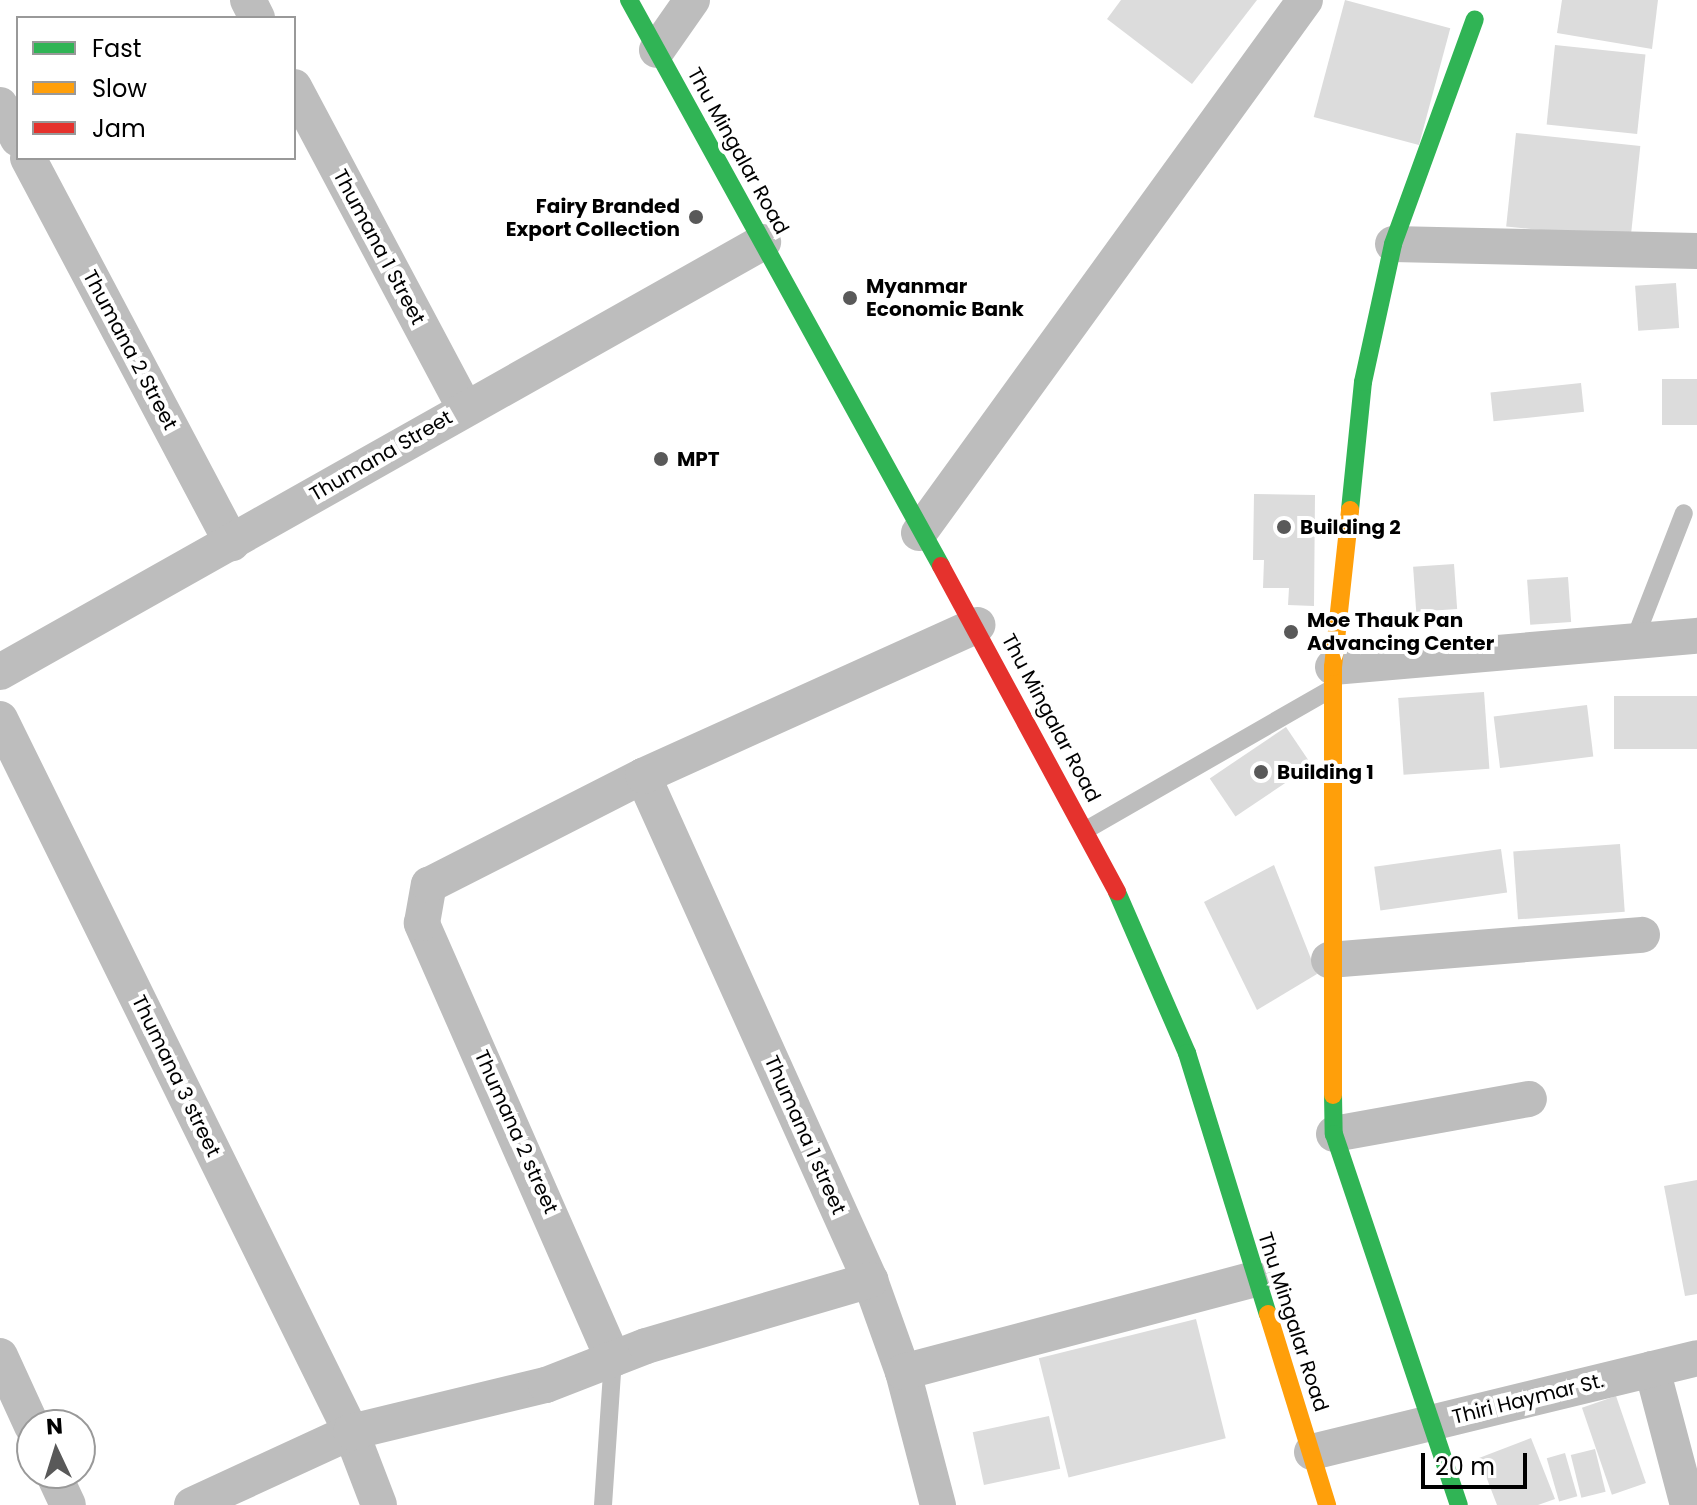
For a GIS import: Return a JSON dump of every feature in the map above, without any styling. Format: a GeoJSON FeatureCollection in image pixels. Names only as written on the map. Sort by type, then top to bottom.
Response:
{"type":"FeatureCollection","features":[{"type":"Feature","properties":{"kind":"main road","name":"Thu Mingalar Road"},"geometry":{"type":"LineString","coordinates":[[629,0],[919,533],[977,625],[1086,830],[1187,1053],[1254,1279],[1327,1505]]}},
{"type":"Feature","properties":{"kind":"main road"},"geometry":{"type":"LineString","coordinates":[[1459,1505],[1334,1134],[1329,960],[1333,678],[1363,382],[1393,244],[1475,19]]}},
{"type":"Feature","properties":{"kind":"street"},"geometry":{"type":"LineString","coordinates":[[657,50],[692,0]]}},
{"type":"Feature","properties":{"kind":"street"},"geometry":{"type":"LineString","coordinates":[[919,533],[1305,0]]}},
{"type":"Feature","properties":{"kind":"street","name":"Thumana 1 Street"},"geometry":{"type":"LineString","coordinates":[[296,91],[464,407]]}},
{"type":"Feature","properties":{"kind":"street"},"geometry":{"type":"LineString","coordinates":[[0,105],[16,135]]}},
{"type":"Feature","properties":{"kind":"street","name":"Thumana 2 Street"},"geometry":{"type":"LineString","coordinates":[[29,160],[232,543]]}},
{"type":"Feature","properties":{"kind":"street","name":"Thumana Street"},"geometry":{"type":"LineString","coordinates":[[0,672],[232,543],[464,407],[763,242]]}},
{"type":"Feature","properties":{"kind":"street"},"geometry":{"type":"LineString","coordinates":[[1393,244],[1697,251]]}},
{"type":"Feature","properties":{"kind":"street"},"geometry":{"type":"LineString","coordinates":[[643,776],[977,625]]}},
{"type":"Feature","properties":{"kind":"street"},"geometry":{"type":"LineString","coordinates":[[1333,678],[1697,636]]}},
{"type":"Feature","properties":{"kind":"street","name":"Thumana 3 street"},"geometry":{"type":"LineString","coordinates":[[0,719],[351,1432],[379,1505]]}},
{"type":"Feature","properties":{"kind":"street","name":"Thumana 2 street"},"geometry":{"type":"LineString","coordinates":[[613,1359],[422,923],[422,904],[429,885],[643,776]]}},
{"type":"Feature","properties":{"kind":"street","name":"Thumana 1 street"},"geometry":{"type":"LineString","coordinates":[[643,776],[870,1280],[903,1372],[938,1505]]}},
{"type":"Feature","properties":{"kind":"street"},"geometry":{"type":"LineString","coordinates":[[1329,960],[1642,935]]}},
{"type":"Feature","properties":{"kind":"street"},"geometry":{"type":"LineString","coordinates":[[1334,1134],[1529,1099]]}},
{"type":"Feature","properties":{"kind":"street"},"geometry":{"type":"LineString","coordinates":[[903,1372],[1254,1279]]}},
{"type":"Feature","properties":{"kind":"street"},"geometry":{"type":"LineString","coordinates":[[192,1505],[351,1432],[546,1385],[613,1359],[870,1280]]}},
{"type":"Feature","properties":{"kind":"street"},"geometry":{"type":"LineString","coordinates":[[0,1356],[24,1409]]}},
{"type":"Feature","properties":{"kind":"street","name":"Thiri Haymar St."},"geometry":{"type":"LineString","coordinates":[[1312,1452],[1697,1358]]}},
{"type":"Feature","properties":{"kind":"street"},"geometry":{"type":"LineString","coordinates":[[1652,1369],[1688,1505]]}},
{"type":"Feature","properties":{"kind":"lane"},"geometry":{"type":"LineString","coordinates":[[1634,641],[1684,513]]}},
{"type":"Feature","properties":{"kind":"lane"},"geometry":{"type":"LineString","coordinates":[[1086,830],[1333,678]]}},
{"type":"Feature","properties":{"kind":"lane"},"geometry":{"type":"LineString","coordinates":[[603,1505],[613,1359]]}},
{"type":"Feature","properties":{"kind":"building"},"geometry":{"type":"Polygon","coordinates":[[[1121,0],[1257,0],[1192,84],[1107,19],[1121,0]]]}},
{"type":"Feature","properties":{"kind":"building"},"geometry":{"type":"Polygon","coordinates":[[[1345,0],[1450,28],[1419,145],[1314,117],[1345,0]]]}},
{"type":"Feature","properties":{"kind":"building"},"geometry":{"type":"Polygon","coordinates":[[[1562,0],[1658,0],[1652,49],[1557,33],[1562,0]]]}},
{"type":"Feature","properties":{"kind":"building"},"geometry":{"type":"Polygon","coordinates":[[[1555,45],[1646,55],[1637,134],[1547,125],[1555,45]]]}},
{"type":"Feature","properties":{"kind":"building"},"geometry":{"type":"Polygon","coordinates":[[[1516,133],[1640,146],[1630,240],[1506,226],[1516,133]]]}},
{"type":"Feature","properties":{"kind":"building"},"geometry":{"type":"Polygon","coordinates":[[[1676,283],[1679,328],[1638,331],[1635,286],[1676,283]]]}},
{"type":"Feature","properties":{"kind":"building"},"geometry":{"type":"Polygon","coordinates":[[[1662,379],[1697,379],[1697,425],[1662,425],[1662,379]]]}},
{"type":"Feature","properties":{"kind":"building"},"geometry":{"type":"Polygon","coordinates":[[[1581,383],[1584,412],[1494,421],[1490,393],[1581,383]]]}},
{"type":"Feature","properties":{"kind":"building","name":"Building 2"},"geometry":{"type":"Polygon","coordinates":[[[1254,494],[1315,495],[1314,606],[1288,605],[1289,588],[1263,588],[1264,560],[1253,560],[1254,494]]]}},
{"type":"Feature","properties":{"kind":"building"},"geometry":{"type":"Polygon","coordinates":[[[1454,564],[1457,609],[1416,612],[1413,567],[1454,564]]]}},
{"type":"Feature","properties":{"kind":"building"},"geometry":{"type":"Polygon","coordinates":[[[1568,577],[1571,622],[1530,625],[1527,580],[1568,577]]]}},
{"type":"Feature","properties":{"kind":"building"},"geometry":{"type":"Polygon","coordinates":[[[1484,692],[1489,769],[1404,775],[1398,698],[1484,692]]]}},
{"type":"Feature","properties":{"kind":"building"},"geometry":{"type":"Polygon","coordinates":[[[1614,696],[1697,696],[1697,749],[1614,749],[1614,696]]]}},
{"type":"Feature","properties":{"kind":"building"},"geometry":{"type":"Polygon","coordinates":[[[1587,705],[1593,757],[1500,768],[1494,716],[1587,705]]]}},
{"type":"Feature","properties":{"kind":"building","name":"Building 1"},"geometry":{"type":"Polygon","coordinates":[[[1286,727],[1312,765],[1235,817],[1210,778],[1286,727]]]}},
{"type":"Feature","properties":{"kind":"building"},"geometry":{"type":"Polygon","coordinates":[[[1620,844],[1625,912],[1518,919],[1513,851],[1620,844]]]}},
{"type":"Feature","properties":{"kind":"building"},"geometry":{"type":"Polygon","coordinates":[[[1501,849],[1507,893],[1380,910],[1374,867],[1501,849]]]}},
{"type":"Feature","properties":{"kind":"building"},"geometry":{"type":"Polygon","coordinates":[[[1274,865],[1317,974],[1257,1010],[1204,902],[1274,865]]]}},
{"type":"Feature","properties":{"kind":"building"},"geometry":{"type":"Polygon","coordinates":[[[1697,1180],[1697,1294],[1685,1296],[1664,1186],[1697,1180]]]}},
{"type":"Feature","properties":{"kind":"building"},"geometry":{"type":"Polygon","coordinates":[[[1196,1319],[1226,1438],[1069,1478],[1039,1358],[1196,1319]]]}},
{"type":"Feature","properties":{"kind":"building"},"geometry":{"type":"Polygon","coordinates":[[[1616,1396],[1646,1483],[1612,1495],[1582,1408],[1616,1396]]]}},
{"type":"Feature","properties":{"kind":"building"},"geometry":{"type":"Polygon","coordinates":[[[1049,1416],[1060,1469],[984,1485],[973,1432],[1049,1416]]]}},
{"type":"Feature","properties":{"kind":"building"},"geometry":{"type":"Polygon","coordinates":[[[1531,1438],[1555,1499],[1538,1505],[1497,1505],[1479,1458],[1531,1438]]]}},
{"type":"Feature","properties":{"kind":"building"},"geometry":{"type":"Polygon","coordinates":[[[1595,1449],[1606,1492],[1581,1498],[1571,1455],[1595,1449]]]}},
{"type":"Feature","properties":{"kind":"building"},"geometry":{"type":"Polygon","coordinates":[[[1565,1453],[1577,1496],[1559,1501],[1547,1458],[1565,1453]]]}},
{"type":"Feature","properties":{"kind":"traffic: fast"},"geometry":{"type":"LineString","coordinates":[[629,0],[941,566]]}},
{"type":"Feature","properties":{"kind":"traffic: fast"},"geometry":{"type":"LineString","coordinates":[[1350,510],[1363,382],[1393,244],[1475,19]]}},
{"type":"Feature","properties":{"kind":"traffic: fast"},"geometry":{"type":"LineString","coordinates":[[1117,892],[1187,1053],[1268,1314]]}},
{"type":"Feature","properties":{"kind":"traffic: fast"},"geometry":{"type":"LineString","coordinates":[[1333,1095],[1334,1134],[1459,1505]]}},
{"type":"Feature","properties":{"kind":"traffic: slow"},"geometry":{"type":"LineString","coordinates":[[1333,1095],[1333,667],[1350,510]]}},
{"type":"Feature","properties":{"kind":"traffic: slow"},"geometry":{"type":"LineString","coordinates":[[1268,1314],[1327,1505]]}},
{"type":"Feature","properties":{"kind":"traffic: jam"},"geometry":{"type":"LineString","coordinates":[[941,566],[1117,892]]}},
{"type":"Feature","properties":{"kind":"place","name":"Fairy Branded Export Collection"},"geometry":{"type":"Point","coordinates":[696,217]}},
{"type":"Feature","properties":{"kind":"place","name":"Myanmar Economic Bank"},"geometry":{"type":"Point","coordinates":[850,298]}},
{"type":"Feature","properties":{"kind":"place","name":"MPT"},"geometry":{"type":"Point","coordinates":[661,459]}},
{"type":"Feature","properties":{"kind":"place","name":"Building 2"},"geometry":{"type":"Point","coordinates":[1284,527]}},
{"type":"Feature","properties":{"kind":"place","name":"Moe Thauk Pan Advancing Center"},"geometry":{"type":"Point","coordinates":[1291,632]}},
{"type":"Feature","properties":{"kind":"place","name":"Building 1"},"geometry":{"type":"Point","coordinates":[1261,772]}}]}
